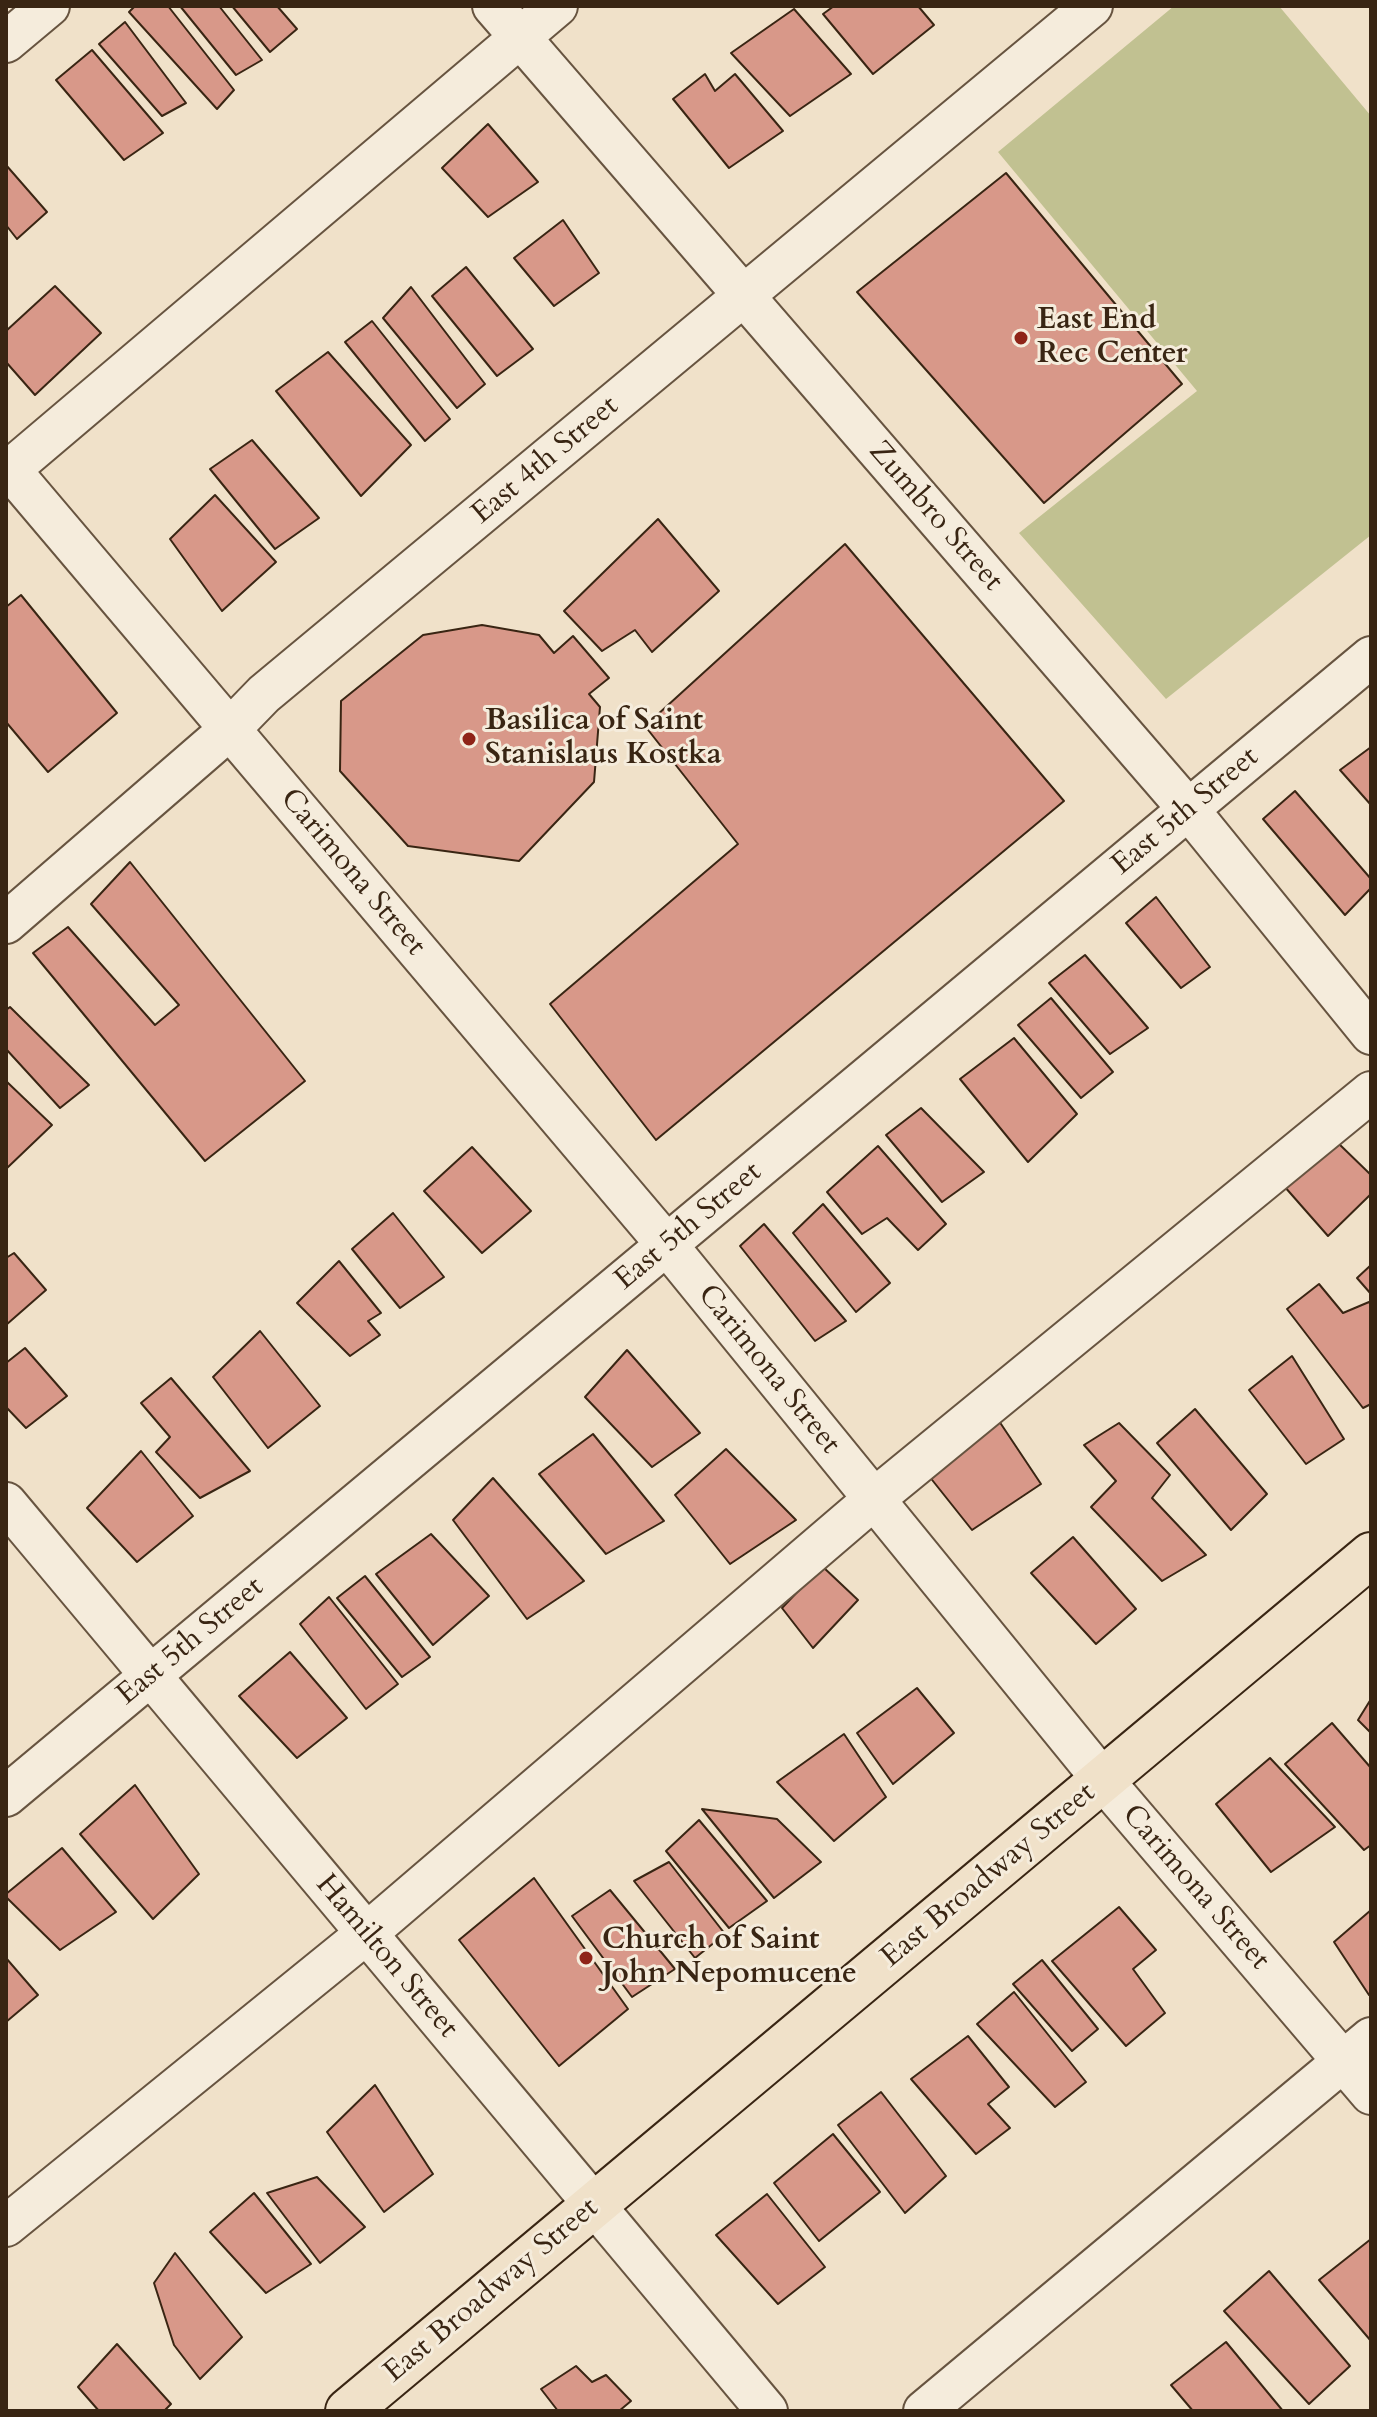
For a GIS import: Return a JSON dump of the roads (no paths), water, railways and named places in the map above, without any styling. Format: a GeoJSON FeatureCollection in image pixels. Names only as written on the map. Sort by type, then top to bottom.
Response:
{"type":"FeatureCollection","features":[{"type":"Feature","properties":{"kind":"main road","name":"East Broadway Street"},"geometry":{"type":"LineString","coordinates":[[348,2411],[1371,1555]]}},
{"type":"Feature","properties":{"kind":"street"},"geometry":{"type":"LineString","coordinates":[[6,42],[49,6]]}},
{"type":"Feature","properties":{"kind":"street","name":"Zumbro Street"},"geometry":{"type":"LineString","coordinates":[[493,6],[1189,810],[1371,1034]]}},
{"type":"Feature","properties":{"kind":"street"},"geometry":{"type":"LineString","coordinates":[[7,469],[557,6]]}},
{"type":"Feature","properties":{"kind":"street","name":"East 4th Street"},"geometry":{"type":"LineString","coordinates":[[6,923],[230,729],[264,694],[1092,6]]}},
{"type":"Feature","properties":{"kind":"street","name":"Carimona Street"},"geometry":{"type":"LineString","coordinates":[[7,469],[667,1245],[1103,1780],[1357,2049],[1371,2094]]}},
{"type":"Feature","properties":{"kind":"street","name":"East 5th Street"},"geometry":{"type":"LineString","coordinates":[[6,1796],[1371,657]]}},
{"type":"Feature","properties":{"kind":"street"},"geometry":{"type":"LineString","coordinates":[[6,2226],[367,1933],[874,1499],[1371,1092]]}},
{"type":"Feature","properties":{"kind":"street","name":"Hamilton Street"},"geometry":{"type":"LineString","coordinates":[[6,1503],[767,2411]]}},
{"type":"Feature","properties":{"kind":"street"},"geometry":{"type":"LineString","coordinates":[[924,2411],[1357,2049]]}},
{"type":"Feature","properties":{"kind":"place","name":"East End Rec Center"},"geometry":{"type":"Point","coordinates":[1021,338]}},
{"type":"Feature","properties":{"kind":"place","name":"Basilica of Saint Stanislaus Kostka"},"geometry":{"type":"Point","coordinates":[469,739]}},
{"type":"Feature","properties":{"kind":"place","name":"Church of Saint John Nepomucene"},"geometry":{"type":"Point","coordinates":[586,1958]}}]}
